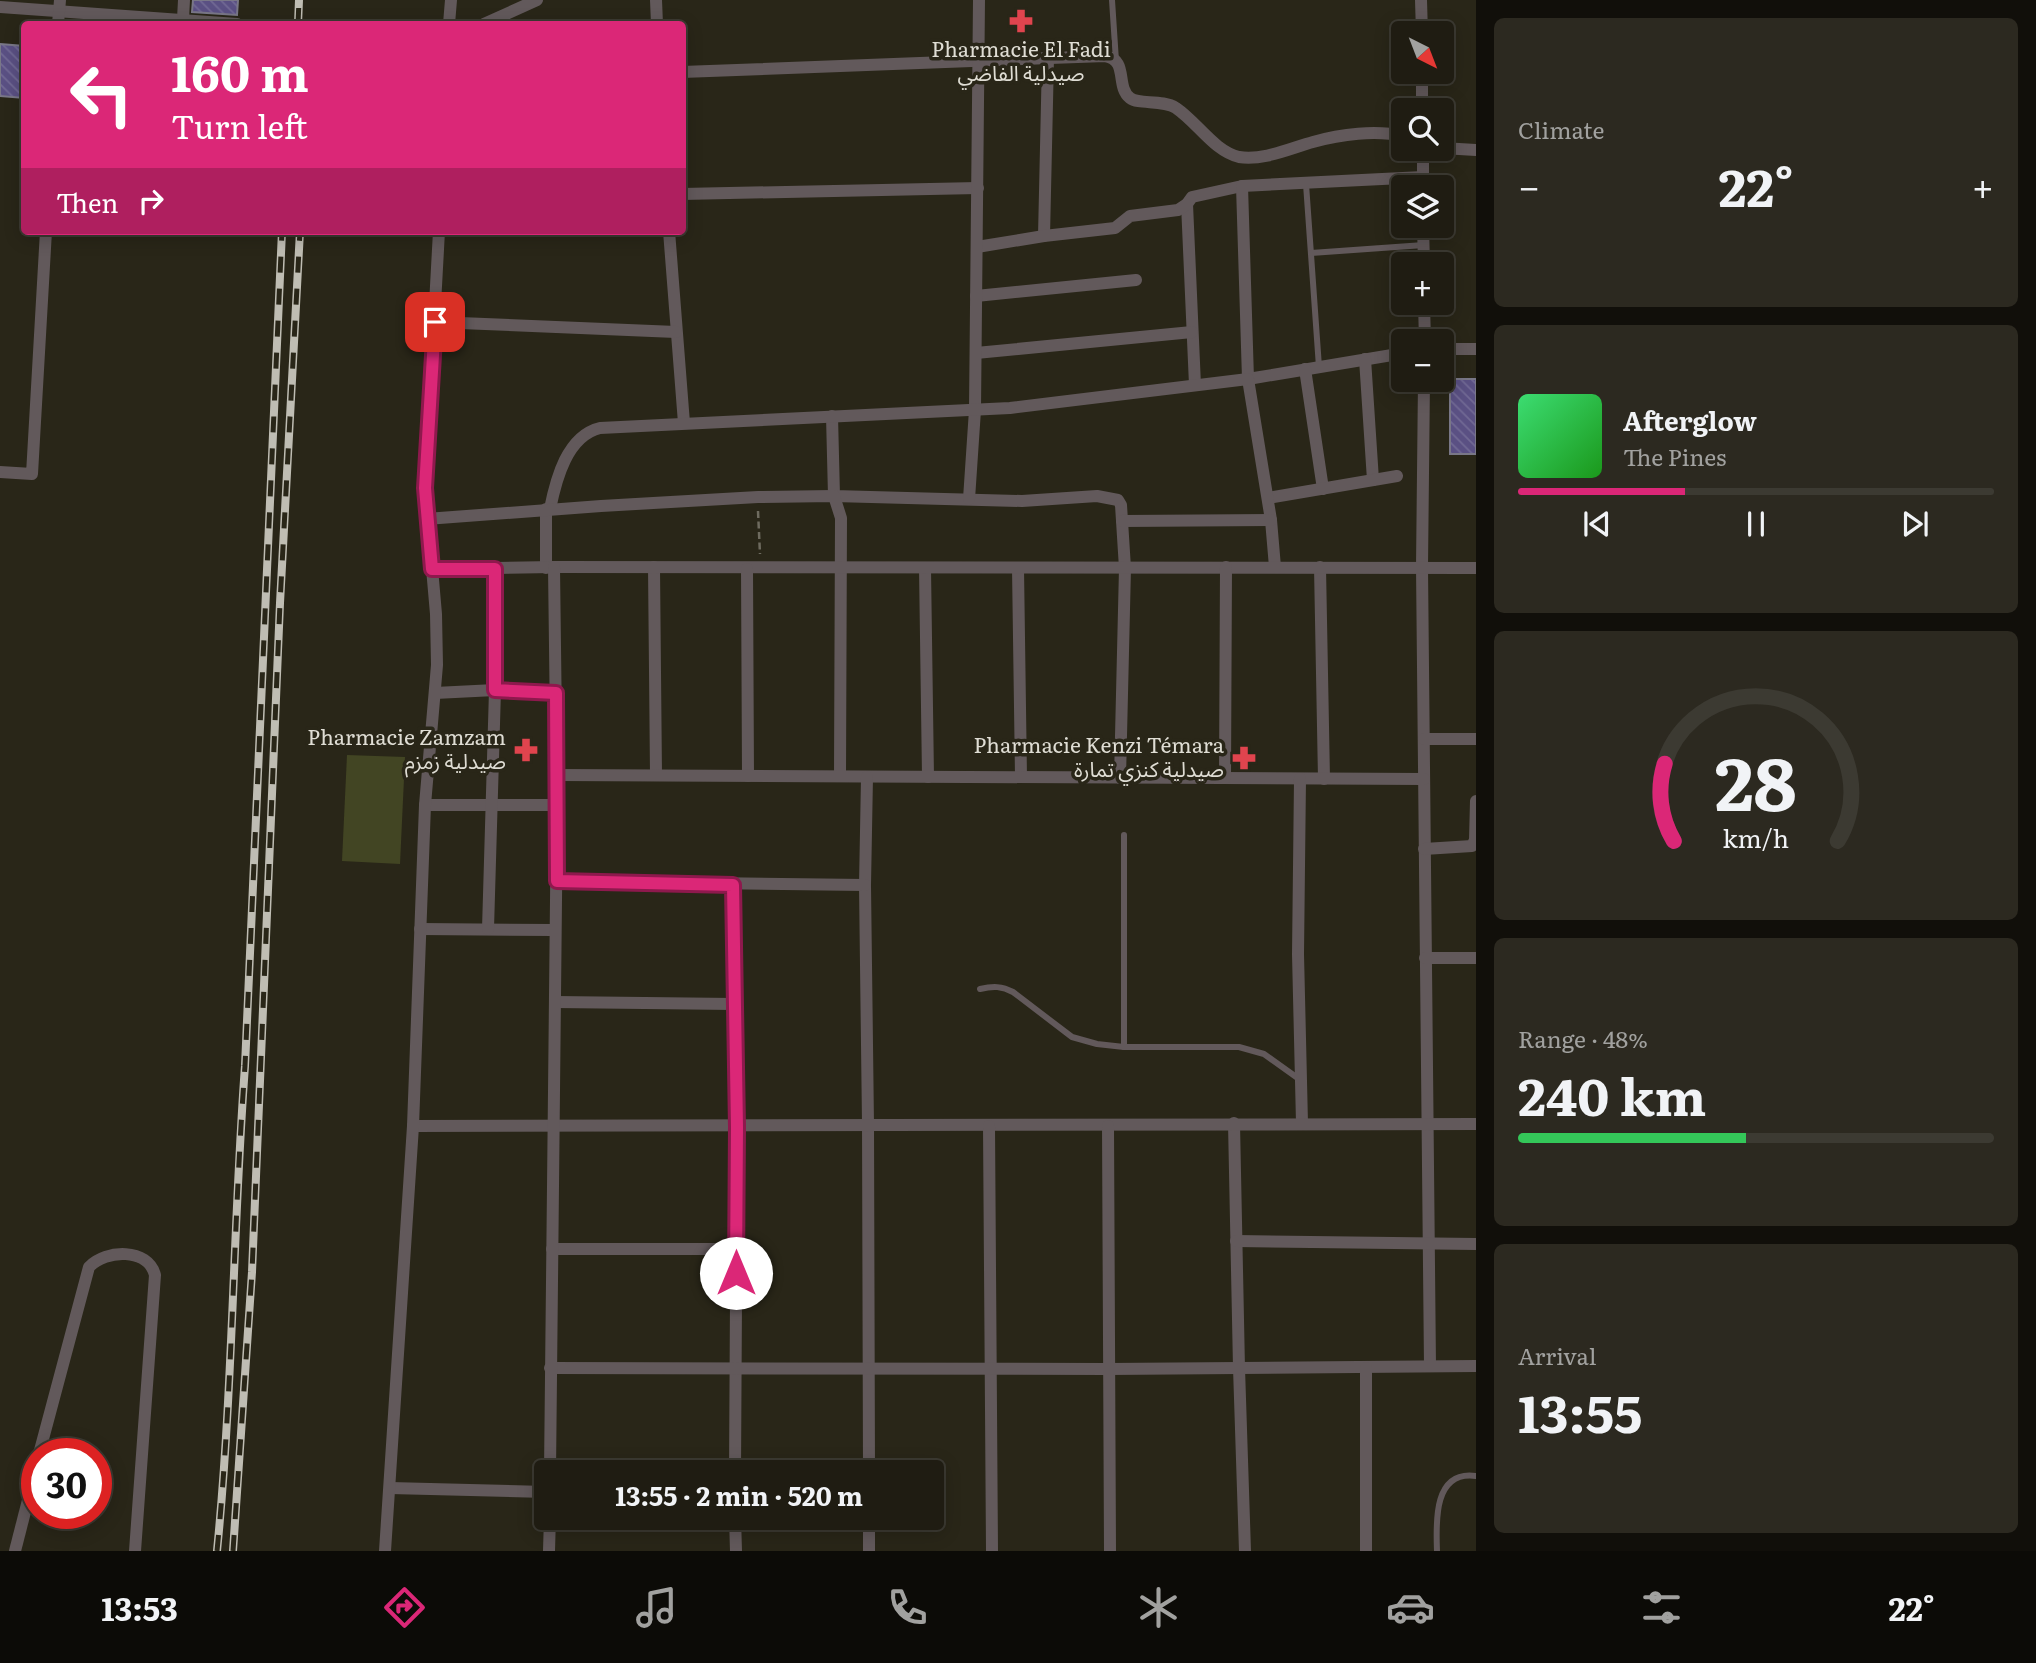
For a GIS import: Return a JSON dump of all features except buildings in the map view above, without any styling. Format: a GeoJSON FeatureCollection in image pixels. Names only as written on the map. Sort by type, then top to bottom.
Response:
{"type":"FeatureCollection","features":[{"type":"Feature","properties":{"kind":"street"},"geometry":{"type":"LineString","coordinates":[[183,19],[184,0]]}},
{"type":"Feature","properties":{"kind":"street"},"geometry":{"type":"LineString","coordinates":[[449,21],[450,0]]}},
{"type":"Feature","properties":{"kind":"street"},"geometry":{"type":"LineString","coordinates":[[491,21],[537,0]]}},
{"type":"Feature","properties":{"kind":"street"},"geometry":{"type":"LineString","coordinates":[[656,0],[657,21]]}},
{"type":"Feature","properties":{"kind":"street"},"geometry":{"type":"LineString","coordinates":[[969,499],[975,410],[979,0]]}},
{"type":"Feature","properties":{"kind":"street"},"geometry":{"type":"LineString","coordinates":[[1421,0],[1422,21]]}},
{"type":"Feature","properties":{"kind":"street"},"geometry":{"type":"LineString","coordinates":[[0,8],[205,21]]}},
{"type":"Feature","properties":{"kind":"street"},"geometry":{"type":"LineString","coordinates":[[686,72],[1105,56],[1116,61],[1122,70],[1125,92],[1129,97],[1135,101],[1157,101],[1174,107],[1224,151],[1242,157],[1272,154],[1329,138],[1371,133],[1391,135]]}},
{"type":"Feature","properties":{"kind":"street"},"geometry":{"type":"LineString","coordinates":[[1044,236],[1048,58]]}},
{"type":"Feature","properties":{"kind":"street"},"geometry":{"type":"LineString","coordinates":[[1454,149],[1476,150]]}},
{"type":"Feature","properties":{"kind":"street"},"geometry":{"type":"LineString","coordinates":[[977,247],[1115,228],[1130,216],[1178,210],[1192,197],[1241,186],[1391,182]]}},
{"type":"Feature","properties":{"kind":"street"},"geometry":{"type":"LineString","coordinates":[[1241,186],[1248,379],[1268,498],[1275,567]]}},
{"type":"Feature","properties":{"kind":"street"},"geometry":{"type":"LineString","coordinates":[[686,194],[978,188]]}},
{"type":"Feature","properties":{"kind":"street"},"geometry":{"type":"LineString","coordinates":[[1187,204],[1195,385]]}},
{"type":"Feature","properties":{"kind":"street"},"geometry":{"type":"LineString","coordinates":[[0,472],[32,474],[46,235]]}},
{"type":"Feature","properties":{"kind":"street"},"geometry":{"type":"LineString","coordinates":[[385,1551],[413,1126],[425,805],[437,652],[426,519],[426,460],[439,235]]}},
{"type":"Feature","properties":{"kind":"street"},"geometry":{"type":"LineString","coordinates":[[669,235],[684,423]]}},
{"type":"Feature","properties":{"kind":"street"},"geometry":{"type":"LineString","coordinates":[[1424,238],[1424,252]]}},
{"type":"Feature","properties":{"kind":"street"},"geometry":{"type":"LineString","coordinates":[[976,296],[1136,280]]}},
{"type":"Feature","properties":{"kind":"street"},"geometry":{"type":"LineString","coordinates":[[435,322],[676,332]]}},
{"type":"Feature","properties":{"kind":"street"},"geometry":{"type":"LineString","coordinates":[[976,353],[1192,332]]}},
{"type":"Feature","properties":{"kind":"street"},"geometry":{"type":"LineString","coordinates":[[1454,349],[1476,349]]}},
{"type":"Feature","properties":{"kind":"street"},"geometry":{"type":"LineString","coordinates":[[550,1460],[557,775],[548,509],[567,457],[585,434],[615,426],[1010,408],[1248,379],[1391,355]]}},
{"type":"Feature","properties":{"kind":"street"},"geometry":{"type":"LineString","coordinates":[[1365,359],[1373,480]]}},
{"type":"Feature","properties":{"kind":"street"},"geometry":{"type":"LineString","coordinates":[[1305,369],[1322,489]]}},
{"type":"Feature","properties":{"kind":"street"},"geometry":{"type":"LineString","coordinates":[[1424,392],[1422,567],[1430,1366]]}},
{"type":"Feature","properties":{"kind":"street"},"geometry":{"type":"LineString","coordinates":[[832,416],[834,496],[841,518],[840,776]]}},
{"type":"Feature","properties":{"kind":"street"},"geometry":{"type":"LineString","coordinates":[[1268,498],[1397,476]]}},
{"type":"Feature","properties":{"kind":"street"},"geometry":{"type":"LineString","coordinates":[[426,519],[758,497],[834,496],[1022,501],[1109,497],[1118,500],[1121,505],[1125,568],[1120,778]]}},
{"type":"Feature","properties":{"kind":"street"},"geometry":{"type":"LineString","coordinates":[[1122,521],[1271,520]]}},
{"type":"Feature","properties":{"kind":"street"},"geometry":{"type":"LineString","coordinates":[[654,567],[656,775]]}},
{"type":"Feature","properties":{"kind":"street"},"geometry":{"type":"LineString","coordinates":[[1320,567],[1324,779]]}},
{"type":"Feature","properties":{"kind":"street"},"geometry":{"type":"LineString","coordinates":[[925,568],[928,777]]}},
{"type":"Feature","properties":{"kind":"street"},"geometry":{"type":"LineString","coordinates":[[1018,568],[1021,777]]}},
{"type":"Feature","properties":{"kind":"street"},"geometry":{"type":"LineString","coordinates":[[1225,778],[1226,568]]}},
{"type":"Feature","properties":{"kind":"street"},"geometry":{"type":"LineString","coordinates":[[432,569],[1476,568]]}},
{"type":"Feature","properties":{"kind":"street"},"geometry":{"type":"LineString","coordinates":[[488,929],[495,690],[495,569]]}},
{"type":"Feature","properties":{"kind":"street"},"geometry":{"type":"LineString","coordinates":[[748,776],[754,569]]}},
{"type":"Feature","properties":{"kind":"street"},"geometry":{"type":"LineString","coordinates":[[435,693],[495,690],[556,693]]}},
{"type":"Feature","properties":{"kind":"street"},"geometry":{"type":"LineString","coordinates":[[1424,739],[1476,739]]}},
{"type":"Feature","properties":{"kind":"street"},"geometry":{"type":"LineString","coordinates":[[557,775],[1424,779]]}},
{"type":"Feature","properties":{"kind":"street"},"geometry":{"type":"LineString","coordinates":[[867,776],[865,885],[869,1460]]}},
{"type":"Feature","properties":{"kind":"street"},"geometry":{"type":"LineString","coordinates":[[1300,779],[1298,954],[1301,1123]]}},
{"type":"Feature","properties":{"kind":"street"},"geometry":{"type":"LineString","coordinates":[[1424,849],[1472,846],[1475,840],[1476,801]]}},
{"type":"Feature","properties":{"kind":"street"},"geometry":{"type":"LineString","coordinates":[[425,805],[557,805]]}},
{"type":"Feature","properties":{"kind":"street"},"geometry":{"type":"LineString","coordinates":[[557,881],[865,885]]}},
{"type":"Feature","properties":{"kind":"street"},"geometry":{"type":"LineString","coordinates":[[733,885],[737,1127],[735,1460]]}},
{"type":"Feature","properties":{"kind":"street"},"geometry":{"type":"LineString","coordinates":[[420,929],[554,930]]}},
{"type":"Feature","properties":{"kind":"street"},"geometry":{"type":"LineString","coordinates":[[1425,958],[1476,958]]}},
{"type":"Feature","properties":{"kind":"street"},"geometry":{"type":"LineString","coordinates":[[555,1002],[734,1004]]}},
{"type":"Feature","properties":{"kind":"street"},"geometry":{"type":"LineString","coordinates":[[1234,1123],[1245,1551]]}},
{"type":"Feature","properties":{"kind":"street"},"geometry":{"type":"LineString","coordinates":[[413,1126],[553,1128],[868,1124],[1476,1124]]}},
{"type":"Feature","properties":{"kind":"street"},"geometry":{"type":"LineString","coordinates":[[989,1126],[992,1551]]}},
{"type":"Feature","properties":{"kind":"street"},"geometry":{"type":"LineString","coordinates":[[1108,1126],[1110,1551]]}},
{"type":"Feature","properties":{"kind":"street"},"geometry":{"type":"LineString","coordinates":[[1236,1241],[1476,1244]]}},
{"type":"Feature","properties":{"kind":"street"},"geometry":{"type":"LineString","coordinates":[[552,1249],[736,1249]]}},
{"type":"Feature","properties":{"kind":"street"},"geometry":{"type":"LineString","coordinates":[[43,1438],[89,1266],[103,1256],[112,1254],[145,1258],[151,1263],[155,1275],[135,1551]]}},
{"type":"Feature","properties":{"kind":"street"},"geometry":{"type":"LineString","coordinates":[[550,1368],[1108,1369],[1476,1366]]}},
{"type":"Feature","properties":{"kind":"street"},"geometry":{"type":"LineString","coordinates":[[1366,1368],[1366,1551]]}},
{"type":"Feature","properties":{"kind":"street"},"geometry":{"type":"LineString","coordinates":[[390,1488],[534,1492]]}},
{"type":"Feature","properties":{"kind":"street"},"geometry":{"type":"LineString","coordinates":[[15,1551],[21,1528]]}},
{"type":"Feature","properties":{"kind":"street"},"geometry":{"type":"LineString","coordinates":[[549,1551],[550,1530]]}},
{"type":"Feature","properties":{"kind":"street"},"geometry":{"type":"LineString","coordinates":[[735,1530],[736,1551]]}},
{"type":"Feature","properties":{"kind":"street"},"geometry":{"type":"LineString","coordinates":[[869,1530],[869,1551]]}},
{"type":"Feature","properties":{"kind":"lane"},"geometry":{"type":"LineString","coordinates":[[1112,0],[1116,61]]}},
{"type":"Feature","properties":{"kind":"lane"},"geometry":{"type":"LineString","coordinates":[[1306,183],[1320,367]]}},
{"type":"Feature","properties":{"kind":"lane"},"geometry":{"type":"LineString","coordinates":[[1311,253],[1424,244]]}},
{"type":"Feature","properties":{"kind":"lane"},"geometry":{"type":"LineString","coordinates":[[1124,835],[1124,1047]]}},
{"type":"Feature","properties":{"kind":"lane"},"geometry":{"type":"LineString","coordinates":[[980,989],[1004,987],[1025,999],[1046,1019],[1072,1037],[1097,1044],[1124,1047],[1239,1047],[1264,1054],[1301,1080]]}},
{"type":"Feature","properties":{"kind":"lane"},"geometry":{"type":"LineString","coordinates":[[1437,1551],[1438,1500],[1447,1486],[1459,1477],[1476,1476]]}},
{"type":"Feature","properties":{"kind":"path"},"geometry":{"type":"LineString","coordinates":[[754,569],[758,497]]}},
{"type":"Feature","properties":{"kind":"green space"},"geometry":{"type":"Polygon","coordinates":[[[347,755],[405,757],[400,864],[342,861],[347,755]]]}},
{"type":"Feature","properties":{"kind":"railway"},"geometry":{"type":"LineString","coordinates":[[298,21],[299,0]]}},
{"type":"Feature","properties":{"kind":"railway"},"geometry":{"type":"LineString","coordinates":[[217,1551],[245,1066],[282,235]]}},
{"type":"Feature","properties":{"kind":"railway"},"geometry":{"type":"LineString","coordinates":[[233,1551],[252,1272],[280,603],[300,235]]}},
{"type":"Feature","properties":{"kind":"place","name":"Pharmacie El Fadi صيدلية الفاضي"},"geometry":{"type":"Point","coordinates":[1021,21]}},
{"type":"Feature","properties":{"kind":"place","name":"Pharmacie Zamzam صيدلية زمزم"},"geometry":{"type":"Point","coordinates":[526,750]}},
{"type":"Feature","properties":{"kind":"place","name":"Pharmacie Kenzi Témara صيدلية كنزي تمارة"},"geometry":{"type":"Point","coordinates":[1244,758]}},
{"type":"Feature","properties":{"kind":"route"},"geometry":{"type":"LineString","coordinates":[[435,322],[425,488],[432,569],[495,569],[495,690],[556,693],[557,881],[733,885],[737,1127],[736,1273]]}}]}
